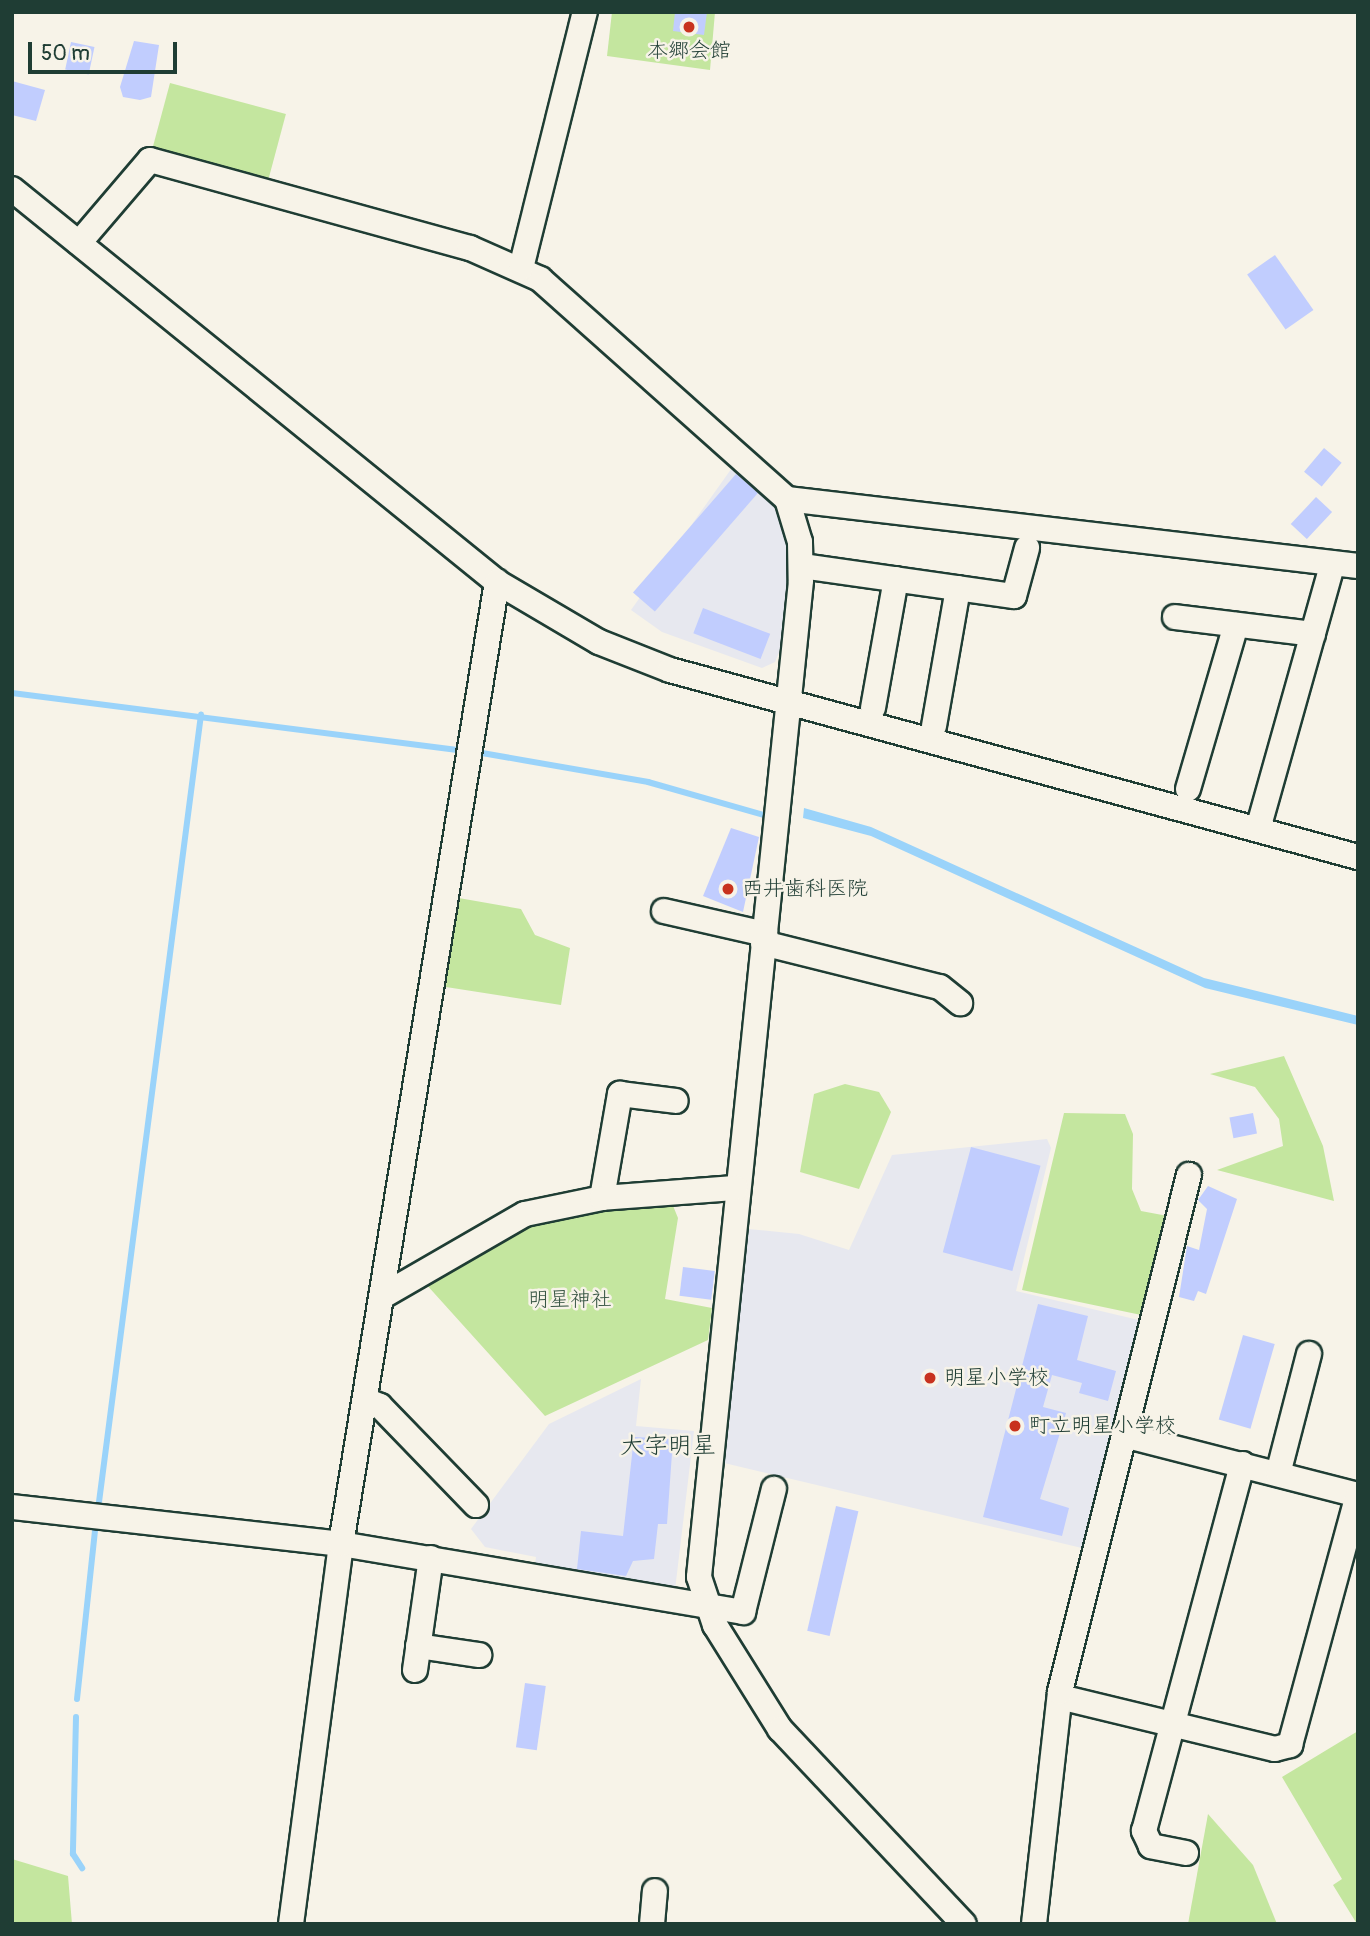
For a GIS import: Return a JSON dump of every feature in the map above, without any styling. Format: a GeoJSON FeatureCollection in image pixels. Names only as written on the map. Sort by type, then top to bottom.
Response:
{"type":"FeatureCollection","features":[{"type":"Feature","properties":{"kind":"street"},"geometry":{"type":"LineString","coordinates":[[522,268],[585,12]]}},
{"type":"Feature","properties":{"kind":"street"},"geometry":{"type":"LineString","coordinates":[[79,243],[150,160],[440,238],[522,268],[788,499],[1358,566]]}},
{"type":"Feature","properties":{"kind":"street"},"geometry":{"type":"LineString","coordinates":[[12,189],[497,582],[632,657],[1358,857]]}},
{"type":"Feature","properties":{"kind":"street"},"geometry":{"type":"LineString","coordinates":[[788,499],[802,566],[699,1533],[706,1604],[780,1729],[964,1924]]}},
{"type":"Feature","properties":{"kind":"street"},"geometry":{"type":"LineString","coordinates":[[802,566],[1014,596],[1027,548]]}},
{"type":"Feature","properties":{"kind":"street"},"geometry":{"type":"LineString","coordinates":[[1258,829],[1333,563]]}},
{"type":"Feature","properties":{"kind":"street"},"geometry":{"type":"LineString","coordinates":[[873,708],[896,579]]}},
{"type":"Feature","properties":{"kind":"street"},"geometry":{"type":"LineString","coordinates":[[291,1924],[341,1544],[497,582]]}},
{"type":"Feature","properties":{"kind":"street"},"geometry":{"type":"LineString","coordinates":[[934,726],[958,588]]}},
{"type":"Feature","properties":{"kind":"street"},"geometry":{"type":"LineString","coordinates":[[1175,617],[1313,634]]}},
{"type":"Feature","properties":{"kind":"street"},"geometry":{"type":"LineString","coordinates":[[1188,789],[1236,625]]}},
{"type":"Feature","properties":{"kind":"street"},"geometry":{"type":"LineString","coordinates":[[664,911],[940,987],[960,1003]]}},
{"type":"Feature","properties":{"kind":"street"},"geometry":{"type":"LineString","coordinates":[[602,1199],[620,1094],[676,1101]]}},
{"type":"Feature","properties":{"kind":"street"},"geometry":{"type":"LineString","coordinates":[[1034,1924],[1060,1697],[1189,1175]]}},
{"type":"Feature","properties":{"kind":"street"},"geometry":{"type":"LineString","coordinates":[[381,1297],[525,1214],[602,1199],[736,1188]]}},
{"type":"Feature","properties":{"kind":"street"},"geometry":{"type":"LineString","coordinates":[[1278,1474],[1309,1354]]}},
{"type":"Feature","properties":{"kind":"street"},"geometry":{"type":"LineString","coordinates":[[365,1399],[380,1406],[476,1505]]}},
{"type":"Feature","properties":{"kind":"street"},"geometry":{"type":"LineString","coordinates":[[1060,1697],[1275,1749],[1290,1745],[1358,1495],[1124,1435]]}},
{"type":"Feature","properties":{"kind":"street"},"geometry":{"type":"LineString","coordinates":[[1186,1853],[1151,1846],[1144,1830],[1176,1726],[1242,1464]]}},
{"type":"Feature","properties":{"kind":"street"},"geometry":{"type":"LineString","coordinates":[[12,1507],[341,1544],[743,1612],[774,1489]]}},
{"type":"Feature","properties":{"kind":"street"},"geometry":{"type":"LineString","coordinates":[[431,1558],[417,1658],[479,1655]]}},
{"type":"Feature","properties":{"kind":"street"},"geometry":{"type":"LineString","coordinates":[[653,1924],[655,1891]]}},
{"type":"Feature","properties":{"kind":"shaded area"},"geometry":{"type":"Polygon","coordinates":[[[734,465],[775,501],[791,553],[780,650],[775,662],[762,668],[662,632],[631,610],[734,465]]]}},
{"type":"Feature","properties":{"kind":"shaded area","name":"明星小学校"},"geometry":{"type":"Polygon","coordinates":[[[1047,1139],[1051,1148],[1016,1291],[1143,1321],[1086,1549],[720,1462],[748,1229],[799,1234],[849,1250],[892,1155],[1047,1139]]]}},
{"type":"Feature","properties":{"kind":"shaded area"},"geometry":{"type":"Polygon","coordinates":[[[641,1379],[636,1426],[694,1431],[675,1590],[534,1572],[536,1557],[485,1547],[471,1529],[549,1424],[641,1379]]]}},
{"type":"Feature","properties":{"kind":"green space"},"geometry":{"type":"Polygon","coordinates":[[[612,12],[715,12],[710,70],[607,56],[612,12]]]}},
{"type":"Feature","properties":{"kind":"green space"},"geometry":{"type":"Polygon","coordinates":[[[170,83],[286,114],[268,183],[152,152],[170,83]]]}},
{"type":"Feature","properties":{"kind":"green space"},"geometry":{"type":"Polygon","coordinates":[[[453,897],[521,909],[535,935],[570,948],[561,1005],[446,987],[453,897]]]}},
{"type":"Feature","properties":{"kind":"green space"},"geometry":{"type":"Polygon","coordinates":[[[1284,1056],[1323,1146],[1334,1201],[1217,1170],[1283,1146],[1279,1119],[1255,1087],[1210,1074],[1284,1056]]]}},
{"type":"Feature","properties":{"kind":"green space"},"geometry":{"type":"Polygon","coordinates":[[[845,1084],[879,1092],[891,1112],[859,1189],[800,1172],[814,1094],[845,1084]]]}},
{"type":"Feature","properties":{"kind":"green space"},"geometry":{"type":"Polygon","coordinates":[[[1064,1113],[1125,1114],[1133,1134],[1132,1189],[1141,1211],[1173,1217],[1146,1316],[1022,1290],[1064,1113]]]}},
{"type":"Feature","properties":{"kind":"green space","name":"明星神社"},"geometry":{"type":"Polygon","coordinates":[[[667,1191],[678,1218],[665,1299],[712,1308],[708,1340],[545,1416],[416,1273],[525,1214],[667,1191]]]}},
{"type":"Feature","properties":{"kind":"green space"},"geometry":{"type":"Polygon","coordinates":[[[1358,1731],[1357,1924],[1333,1885],[1342,1879],[1282,1777],[1358,1731]]]}},
{"type":"Feature","properties":{"kind":"green space"},"geometry":{"type":"Polygon","coordinates":[[[1208,1814],[1253,1865],[1277,1924],[1188,1924],[1208,1814]]]}},
{"type":"Feature","properties":{"kind":"green space"},"geometry":{"type":"Polygon","coordinates":[[[12,1859],[68,1876],[72,1924],[12,1924],[12,1859]]]}},
{"type":"Feature","properties":{"kind":"water"},"geometry":{"type":"Polygon","coordinates":[[[804,808],[871,827],[1204,978],[1358,1016],[1358,1025],[1205,988],[871,836],[803,818],[804,808]]]}},
{"type":"Feature","properties":{"kind":"building","name":"本郷会館"},"geometry":{"type":"Polygon","coordinates":[[[675,12],[707,12],[704,35],[673,31],[675,12]]]}},
{"type":"Feature","properties":{"kind":"building"},"geometry":{"type":"Polygon","coordinates":[[[134,41],[159,45],[151,97],[140,100],[123,97],[120,87],[134,41]]]}},
{"type":"Feature","properties":{"kind":"building"},"geometry":{"type":"Polygon","coordinates":[[[71,42],[94,47],[89,74],[65,69],[71,42]]]}},
{"type":"Feature","properties":{"kind":"building"},"geometry":{"type":"Polygon","coordinates":[[[12,81],[45,90],[36,121],[12,115],[12,81]]]}},
{"type":"Feature","properties":{"kind":"building"},"geometry":{"type":"Polygon","coordinates":[[[1275,255],[1313,310],[1286,329],[1247,275],[1275,255]]]}},
{"type":"Feature","properties":{"kind":"building"},"geometry":{"type":"Polygon","coordinates":[[[1324,448],[1342,463],[1322,487],[1304,472],[1324,448]]]}},
{"type":"Feature","properties":{"kind":"building"},"geometry":{"type":"Polygon","coordinates":[[[736,474],[758,493],[655,612],[633,592],[736,474]]]}},
{"type":"Feature","properties":{"kind":"building"},"geometry":{"type":"Polygon","coordinates":[[[1316,497],[1332,512],[1307,539],[1291,524],[1316,497]]]}},
{"type":"Feature","properties":{"kind":"building"},"geometry":{"type":"Polygon","coordinates":[[[703,608],[770,634],[761,659],[693,633],[703,608]]]}},
{"type":"Feature","properties":{"kind":"building"},"geometry":{"type":"Polygon","coordinates":[[[731,828],[759,837],[743,912],[703,896],[731,828]]]}},
{"type":"Feature","properties":{"kind":"building"},"geometry":{"type":"Polygon","coordinates":[[[1253,1113],[1257,1134],[1233,1138],[1229,1118],[1253,1113]]]}},
{"type":"Feature","properties":{"kind":"building"},"geometry":{"type":"Polygon","coordinates":[[[971,1147],[1041,1166],[1012,1271],[943,1252],[971,1147]]]}},
{"type":"Feature","properties":{"kind":"building"},"geometry":{"type":"Polygon","coordinates":[[[1208,1186],[1237,1199],[1206,1294],[1198,1291],[1194,1301],[1179,1297],[1187,1246],[1199,1250],[1207,1209],[1198,1200],[1208,1186]]]}},
{"type":"Feature","properties":{"kind":"building"},"geometry":{"type":"Polygon","coordinates":[[[683,1267],[715,1271],[711,1300],[679,1296],[683,1267]]]}},
{"type":"Feature","properties":{"kind":"building"},"geometry":{"type":"Polygon","coordinates":[[[1038,1304],[1088,1316],[1077,1360],[1116,1371],[1108,1401],[1079,1393],[1082,1383],[1052,1375],[1043,1407],[1066,1413],[1040,1499],[1069,1508],[1062,1536],[983,1517],[1038,1304]]]}},
{"type":"Feature","properties":{"kind":"building"},"geometry":{"type":"Polygon","coordinates":[[[1243,1335],[1275,1344],[1250,1429],[1219,1420],[1243,1335]]]}},
{"type":"Feature","properties":{"kind":"building"},"geometry":{"type":"Polygon","coordinates":[[[634,1437],[673,1439],[667,1524],[658,1524],[654,1559],[633,1561],[626,1576],[577,1569],[581,1531],[623,1536],[634,1437]]]}},
{"type":"Feature","properties":{"kind":"building"},"geometry":{"type":"Polygon","coordinates":[[[836,1506],[858,1511],[830,1636],[807,1631],[836,1506]]]}},
{"type":"Feature","properties":{"kind":"building"},"geometry":{"type":"Polygon","coordinates":[[[525,1683],[546,1686],[537,1750],[516,1747],[525,1683]]]}},
{"type":"Feature","properties":{"kind":"waterway"},"geometry":{"type":"LineString","coordinates":[[12,693],[459,750]]}},
{"type":"Feature","properties":{"kind":"waterway"},"geometry":{"type":"LineString","coordinates":[[99,1502],[201,715]]}},
{"type":"Feature","properties":{"kind":"waterway"},"geometry":{"type":"LineString","coordinates":[[482,753],[648,782],[764,815]]}},
{"type":"Feature","properties":{"kind":"waterway"},"geometry":{"type":"LineString","coordinates":[[77,1699],[95,1530]]}},
{"type":"Feature","properties":{"kind":"waterway"},"geometry":{"type":"LineString","coordinates":[[76,1717],[73,1854],[82,1868]]}},
{"type":"Feature","properties":{"kind":"place","name":"本郷会館"},"geometry":{"type":"Point","coordinates":[689,27]}},
{"type":"Feature","properties":{"kind":"place","name":"西井歯科医院"},"geometry":{"type":"Point","coordinates":[728,889]}},
{"type":"Feature","properties":{"kind":"place","name":"明星小学校"},"geometry":{"type":"Point","coordinates":[930,1378]}},
{"type":"Feature","properties":{"kind":"place","name":"町立明星小学校"},"geometry":{"type":"Point","coordinates":[1015,1426]}},
{"type":"Feature","properties":{"kind":"district","name":"大字明星"},"geometry":{"type":"Point","coordinates":[668,1446]}}]}
